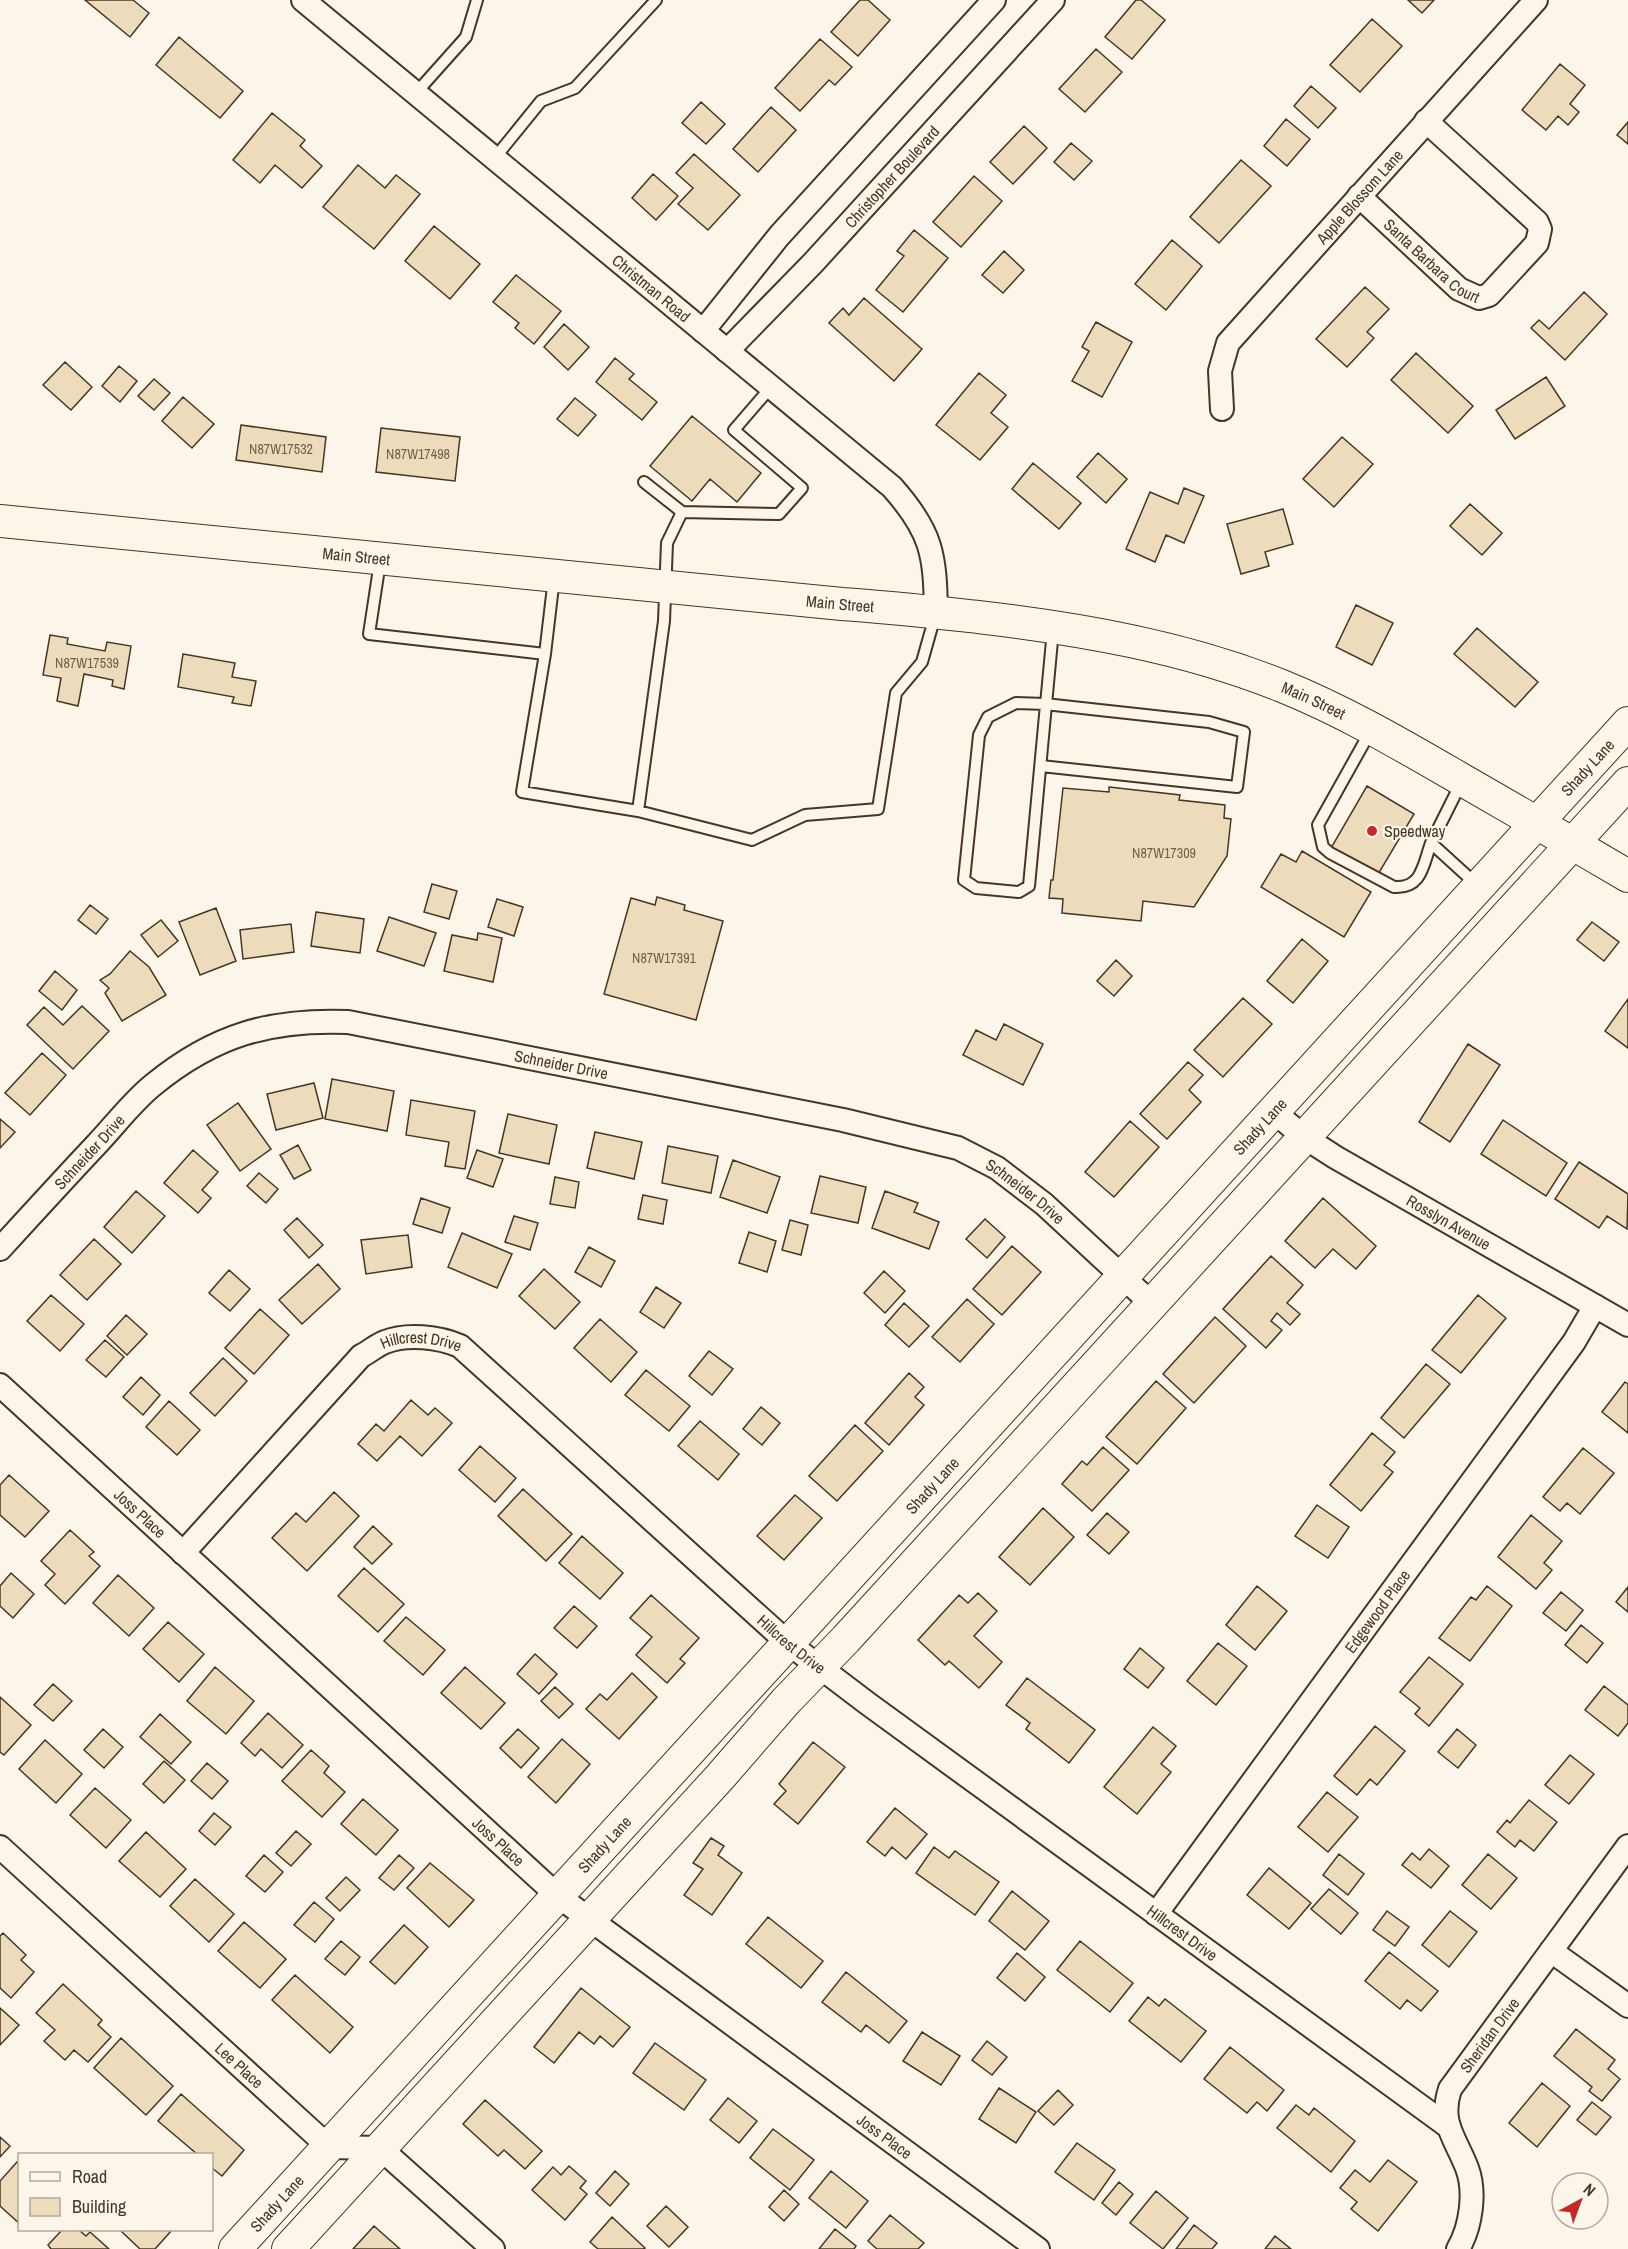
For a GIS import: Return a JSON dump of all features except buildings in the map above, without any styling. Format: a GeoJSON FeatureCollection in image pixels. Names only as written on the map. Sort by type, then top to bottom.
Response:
{"type":"FeatureCollection","features":[{"type":"Feature","properties":{"kind":"street","name":"Christman Road"},"geometry":{"type":"LineString","coordinates":[[303,0],[874,471],[905,501],[928,537],[935,569],[936,612]]}},
{"type":"Feature","properties":{"kind":"street"},"geometry":{"type":"LineString","coordinates":[[703,331],[780,236],[994,0]]}},
{"type":"Feature","properties":{"kind":"street","name":"Christopher Boulevard"},"geometry":{"type":"LineString","coordinates":[[727,351],[813,263],[1053,0]]}},
{"type":"Feature","properties":{"kind":"street","name":"Apple Blossom Lane"},"geometry":{"type":"LineString","coordinates":[[1222,410],[1220,371],[1228,343],[1240,327],[1536,0]]}},
{"type":"Feature","properties":{"kind":"street","name":"Santa Barbara Court"},"geometry":{"type":"LineString","coordinates":[[1359,195],[1459,289],[1479,298],[1489,296],[1501,283],[1537,243],[1540,230],[1537,222],[1426,121]]}},
{"type":"Feature","properties":{"kind":"street","name":"Main Street"},"geometry":{"type":"LineString","coordinates":[[0,520],[936,612],[1054,627],[1142,642],[1281,686],[1372,730],[1628,876]]}},
{"type":"Feature","properties":{"kind":"street","name":"Shady Lane"},"geometry":{"type":"LineString","coordinates":[[235,2249],[1628,723]]}},
{"type":"Feature","properties":{"kind":"street"},"geometry":{"type":"LineString","coordinates":[[288,2249],[1628,783]]}},
{"type":"Feature","properties":{"kind":"street"},"geometry":{"type":"LineString","coordinates":[[1451,915],[1481,942]]}},
{"type":"Feature","properties":{"kind":"street","name":"Schneider Drive"},"geometry":{"type":"LineString","coordinates":[[0,1249],[151,1086],[194,1055],[239,1034],[276,1025],[315,1021],[348,1022],[393,1029],[843,1120],[958,1148],[997,1168],[1044,1204],[1151,1303]]}},
{"type":"Feature","properties":{"kind":"street","name":"Rosslyn Avenue"},"geometry":{"type":"LineString","coordinates":[[1274,1112],[1304,1137],[1628,1325]]}},
{"type":"Feature","properties":{"kind":"street","name":"Edgewood Place"},"geometry":{"type":"LineString","coordinates":[[1156,1914],[1574,1342],[1595,1306]]}},
{"type":"Feature","properties":{"kind":"street","name":"Hillcrest Drive"},"geometry":{"type":"LineString","coordinates":[[183,1553],[361,1356],[386,1341],[404,1338],[427,1338],[460,1346],[788,1643],[1449,2127]]}},
{"type":"Feature","properties":{"kind":"street","name":"Joss Place"},"geometry":{"type":"LineString","coordinates":[[0,1385],[558,1896],[1038,2249]]}},
{"type":"Feature","properties":{"kind":"street","name":"Sheridan Drive"},"geometry":{"type":"LineString","coordinates":[[1458,2249],[1467,2232],[1471,2202],[1468,2171],[1449,2127],[1445,2105],[1450,2089],[1628,1846]]}},
{"type":"Feature","properties":{"kind":"street","name":"Lee Place"},"geometry":{"type":"LineString","coordinates":[[0,1847],[329,2147]]}},
{"type":"Feature","properties":{"kind":"street"},"geometry":{"type":"LineString","coordinates":[[1551,1951],[1628,2006]]}},
{"type":"Feature","properties":{"kind":"street"},"geometry":{"type":"LineString","coordinates":[[329,2147],[380,2148],[494,2249]]}},
{"type":"Feature","properties":{"kind":"lane"},"geometry":{"type":"LineString","coordinates":[[416,93],[466,37],[477,0]]}},
{"type":"Feature","properties":{"kind":"lane"},"geometry":{"type":"LineString","coordinates":[[494,159],[541,101],[575,88],[656,0]]}},
{"type":"Feature","properties":{"kind":"lane"},"geometry":{"type":"LineString","coordinates":[[644,482],[682,512],[779,514],[802,488],[734,430],[771,387]]}},
{"type":"Feature","properties":{"kind":"lane"},"geometry":{"type":"LineString","coordinates":[[638,811],[664,621],[667,543],[682,512]]}},
{"type":"Feature","properties":{"kind":"lane"},"geometry":{"type":"LineString","coordinates":[[381,558],[369,634],[544,654]]}},
{"type":"Feature","properties":{"kind":"lane"},"geometry":{"type":"LineString","coordinates":[[554,575],[522,792],[638,811],[752,840],[805,815],[878,809],[896,693],[922,662],[936,612]]}},
{"type":"Feature","properties":{"kind":"lane"},"geometry":{"type":"LineString","coordinates":[[1041,766],[1237,787],[1244,732],[1209,722],[1045,704],[1016,703],[988,717],[979,735],[964,880],[976,888],[1019,892],[1029,886],[1045,704],[1054,627]]}},
{"type":"Feature","properties":{"kind":"lane"},"geometry":{"type":"LineString","coordinates":[[1372,730],[1318,825],[1323,847],[1330,853],[1394,887],[1405,888],[1416,881],[1431,843],[1463,780]]}},
{"type":"Feature","properties":{"kind":"lane"},"geometry":{"type":"LineString","coordinates":[[1431,843],[1479,885]]}},
{"type":"Feature","properties":{"kind":"place","name":"Speedway"},"geometry":{"type":"Point","coordinates":[1372,831]}}]}
